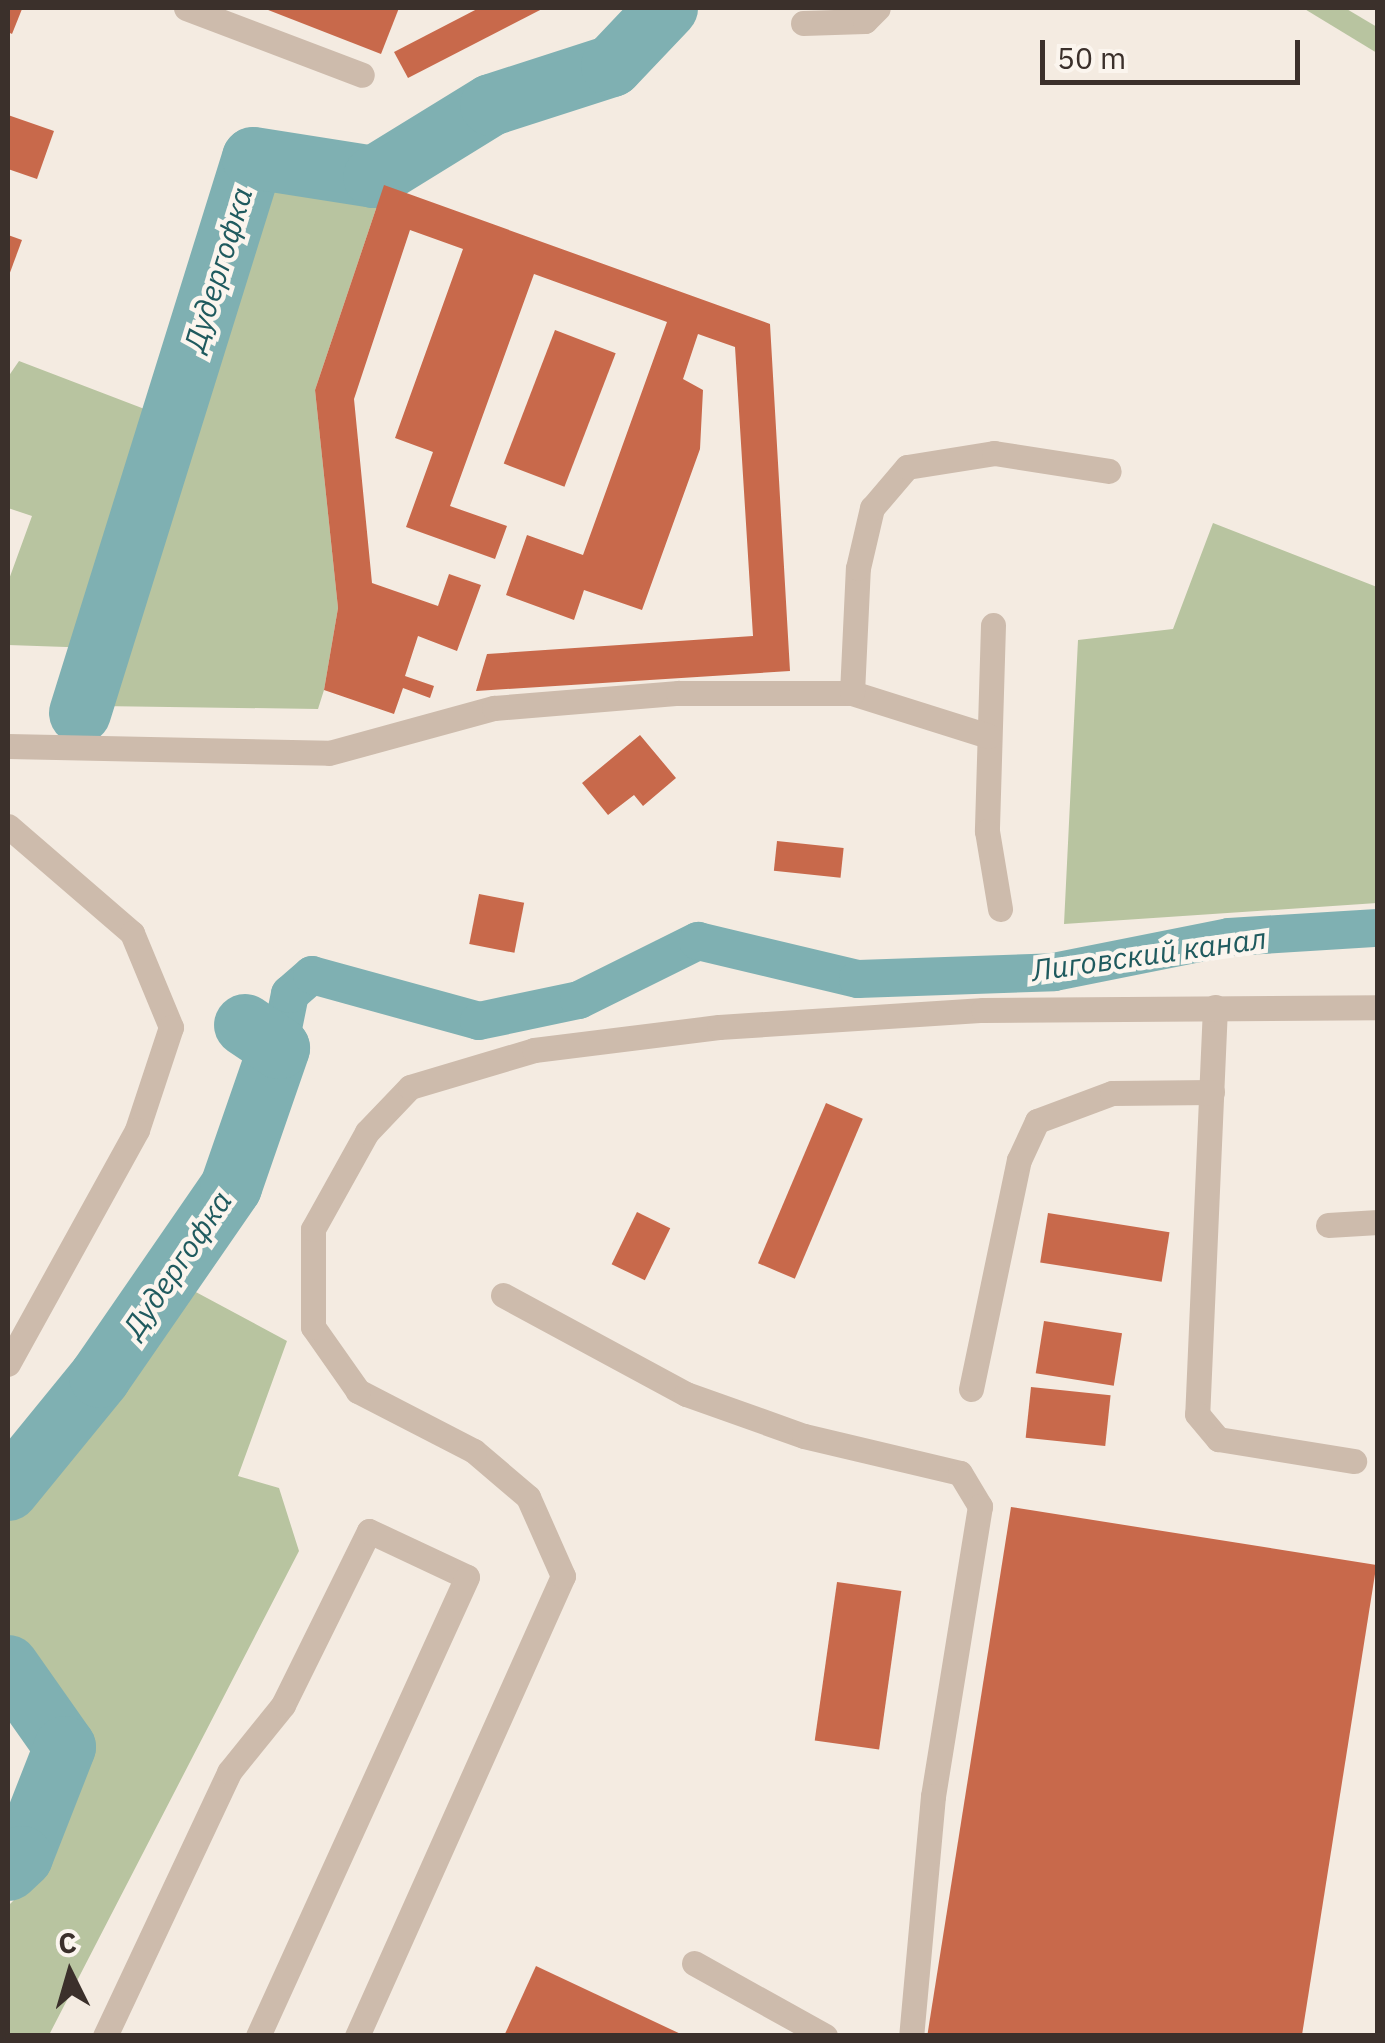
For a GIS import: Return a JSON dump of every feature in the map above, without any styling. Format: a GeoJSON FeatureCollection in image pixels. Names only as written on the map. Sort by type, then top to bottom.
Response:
{"type":"FeatureCollection","features":[{"type":"Feature","properties":{"kind":"street"},"geometry":{"type":"LineString","coordinates":[[186,8],[362,75]]}},
{"type":"Feature","properties":{"kind":"street"},"geometry":{"type":"LineString","coordinates":[[802,23],[865,21],[878,8]]}},
{"type":"Feature","properties":{"kind":"street"},"geometry":{"type":"LineString","coordinates":[[852,694],[872,508],[907,467],[994,453],[1110,470]]}},
{"type":"Feature","properties":{"kind":"street"},"geometry":{"type":"LineString","coordinates":[[993,625],[987,831],[1000,909]]}},
{"type":"Feature","properties":{"kind":"street"},"geometry":{"type":"LineString","coordinates":[[8,746],[329,753],[494,708],[678,693],[852,694],[988,736]]}},
{"type":"Feature","properties":{"kind":"street"},"geometry":{"type":"LineString","coordinates":[[8,826],[132,934],[157,980],[171,1027],[164,1066],[8,1364]]}},
{"type":"Feature","properties":{"kind":"street"},"geometry":{"type":"LineString","coordinates":[[1215,1007],[1197,1414],[1218,1439],[1354,1461]]}},
{"type":"Feature","properties":{"kind":"street"},"geometry":{"type":"LineString","coordinates":[[357,2036],[564,1576],[528,1498],[474,1451],[358,1391],[313,1327],[313,1229],[367,1132],[410,1087],[451,1071],[605,1039],[982,1010],[1378,1007]]}},
{"type":"Feature","properties":{"kind":"street"},"geometry":{"type":"LineString","coordinates":[[971,1390],[1018,1160],[1037,1121],[1112,1093],[1212,1092]]}},
{"type":"Feature","properties":{"kind":"street"},"geometry":{"type":"LineString","coordinates":[[1328,1226],[1378,1222]]}},
{"type":"Feature","properties":{"kind":"street"},"geometry":{"type":"LineString","coordinates":[[503,1295],[686,1394],[804,1436],[960,1472],[980,1506],[933,1796],[911,2036]]}},
{"type":"Feature","properties":{"kind":"street"},"geometry":{"type":"LineString","coordinates":[[105,2036],[229,1772],[283,1705],[369,1531],[467,1577],[258,2036]]}},
{"type":"Feature","properties":{"kind":"street"},"geometry":{"type":"LineString","coordinates":[[694,1964],[826,2036]]}},
{"type":"Feature","properties":{"kind":"green space"},"geometry":{"type":"Polygon","coordinates":[[[1303,8],[1345,8],[1377,27],[1377,53],[1303,8]]]}},
{"type":"Feature","properties":{"kind":"green space"},"geometry":{"type":"Polygon","coordinates":[[[265,168],[384,185],[315,390],[338,608],[324,690],[318,709],[99,706],[265,168]]]}},
{"type":"Feature","properties":{"kind":"green space"},"geometry":{"type":"Polygon","coordinates":[[[19,361],[168,418],[95,648],[8,645],[8,582],[32,516],[8,508],[8,377],[19,361]]]}},
{"type":"Feature","properties":{"kind":"green space"},"geometry":{"type":"Polygon","coordinates":[[[1213,523],[1377,587],[1377,903],[1064,924],[1078,640],[1173,629],[1213,523]]]}},
{"type":"Feature","properties":{"kind":"green space"},"geometry":{"type":"Polygon","coordinates":[[[179,1283],[287,1341],[238,1476],[279,1488],[299,1551],[49,2035],[8,2035],[8,1906],[31,1883],[81,1760],[68,1702],[8,1652],[8,1506],[75,1432],[179,1283]]]}},
{"type":"Feature","properties":{"kind":"building"},"geometry":{"type":"Polygon","coordinates":[[[8,8],[22,9],[12,34],[8,32],[8,8]]]}},
{"type":"Feature","properties":{"kind":"building"},"geometry":{"type":"Polygon","coordinates":[[[263,8],[399,8],[381,54],[263,8]]]}},
{"type":"Feature","properties":{"kind":"building"},"geometry":{"type":"Polygon","coordinates":[[[479,8],[544,8],[408,78],[394,52],[479,8]]]}},
{"type":"Feature","properties":{"kind":"building"},"geometry":{"type":"Polygon","coordinates":[[[8,115],[54,131],[37,179],[8,169],[8,115]]]}},
{"type":"Feature","properties":{"kind":"building"},"geometry":{"type":"Polygon","coordinates":[[[384,185],[770,324],[790,671],[476,691],[487,654],[753,636],[735,347],[698,334],[683,379],[703,390],[700,449],[642,610],[584,590],[574,620],[506,595],[527,535],[583,555],[667,322],[534,274],[450,506],[507,526],[495,559],[406,527],[433,452],[395,438],[463,249],[410,230],[354,399],[372,583],[438,606],[449,574],[481,585],[457,651],[418,636],[405,676],[434,686],[430,698],[403,688],[394,714],[324,690],[338,608],[315,390],[384,185]]]}},
{"type":"Feature","properties":{"kind":"building"},"geometry":{"type":"Polygon","coordinates":[[[8,235],[22,240],[8,278],[8,235]]]}},
{"type":"Feature","properties":{"kind":"building"},"geometry":{"type":"Polygon","coordinates":[[[555,330],[616,353],[564,487],[504,464],[555,330]]]}},
{"type":"Feature","properties":{"kind":"building"},"geometry":{"type":"Polygon","coordinates":[[[640,735],[676,778],[643,806],[634,795],[608,815],[582,783],[640,735]]]}},
{"type":"Feature","properties":{"kind":"building"},"geometry":{"type":"Polygon","coordinates":[[[777,841],[844,848],[840,878],[774,871],[777,841]]]}},
{"type":"Feature","properties":{"kind":"building"},"geometry":{"type":"Polygon","coordinates":[[[479,894],[524,903],[514,953],[469,944],[479,894]]]}},
{"type":"Feature","properties":{"kind":"building"},"geometry":{"type":"Polygon","coordinates":[[[826,1103],[863,1119],[795,1279],[758,1263],[826,1103]]]}},
{"type":"Feature","properties":{"kind":"building"},"geometry":{"type":"Polygon","coordinates":[[[637,1212],[670,1228],[645,1280],[612,1264],[637,1212]]]}},
{"type":"Feature","properties":{"kind":"building"},"geometry":{"type":"Polygon","coordinates":[[[1048,1213],[1169,1232],[1162,1282],[1040,1262],[1048,1213]]]}},
{"type":"Feature","properties":{"kind":"building"},"geometry":{"type":"Polygon","coordinates":[[[1044,1321],[1122,1333],[1114,1386],[1036,1373],[1044,1321]]]}},
{"type":"Feature","properties":{"kind":"building"},"geometry":{"type":"Polygon","coordinates":[[[1031,1387],[1111,1395],[1105,1446],[1026,1438],[1031,1387]]]}},
{"type":"Feature","properties":{"kind":"building"},"geometry":{"type":"Polygon","coordinates":[[[1011,1507],[1376,1565],[1302,2036],[927,2036],[1011,1507]]]}},
{"type":"Feature","properties":{"kind":"building"},"geometry":{"type":"Polygon","coordinates":[[[837,1582],[901,1591],[879,1749],[815,1740],[837,1582]]]}},
{"type":"Feature","properties":{"kind":"building"},"geometry":{"type":"Polygon","coordinates":[[[536,1966],[685,2036],[504,2036],[536,1966]]]}},
{"type":"Feature","properties":{"kind":"waterway","name":"Дудергофка"},"geometry":{"type":"LineString","coordinates":[[80,713],[253,158],[374,177],[491,105],[612,66],[667,8]]}},
{"type":"Feature","properties":{"kind":"waterway","name":"Лиговский канал"},"geometry":{"type":"LineString","coordinates":[[279,1048],[290,994],[312,975],[479,1021],[579,1000],[698,941],[858,979],[1054,972],[1229,937],[1378,928]]}},
{"type":"Feature","properties":{"kind":"waterway","name":"Дудергофка"},"geometry":{"type":"LineString","coordinates":[[8,1490],[100,1377],[231,1187],[279,1048],[245,1025]]}},
{"type":"Feature","properties":{"kind":"waterway","name":"Дудергофка"},"geometry":{"type":"LineString","coordinates":[[8,1666],[65,1747],[22,1857],[8,1870]]}}]}
